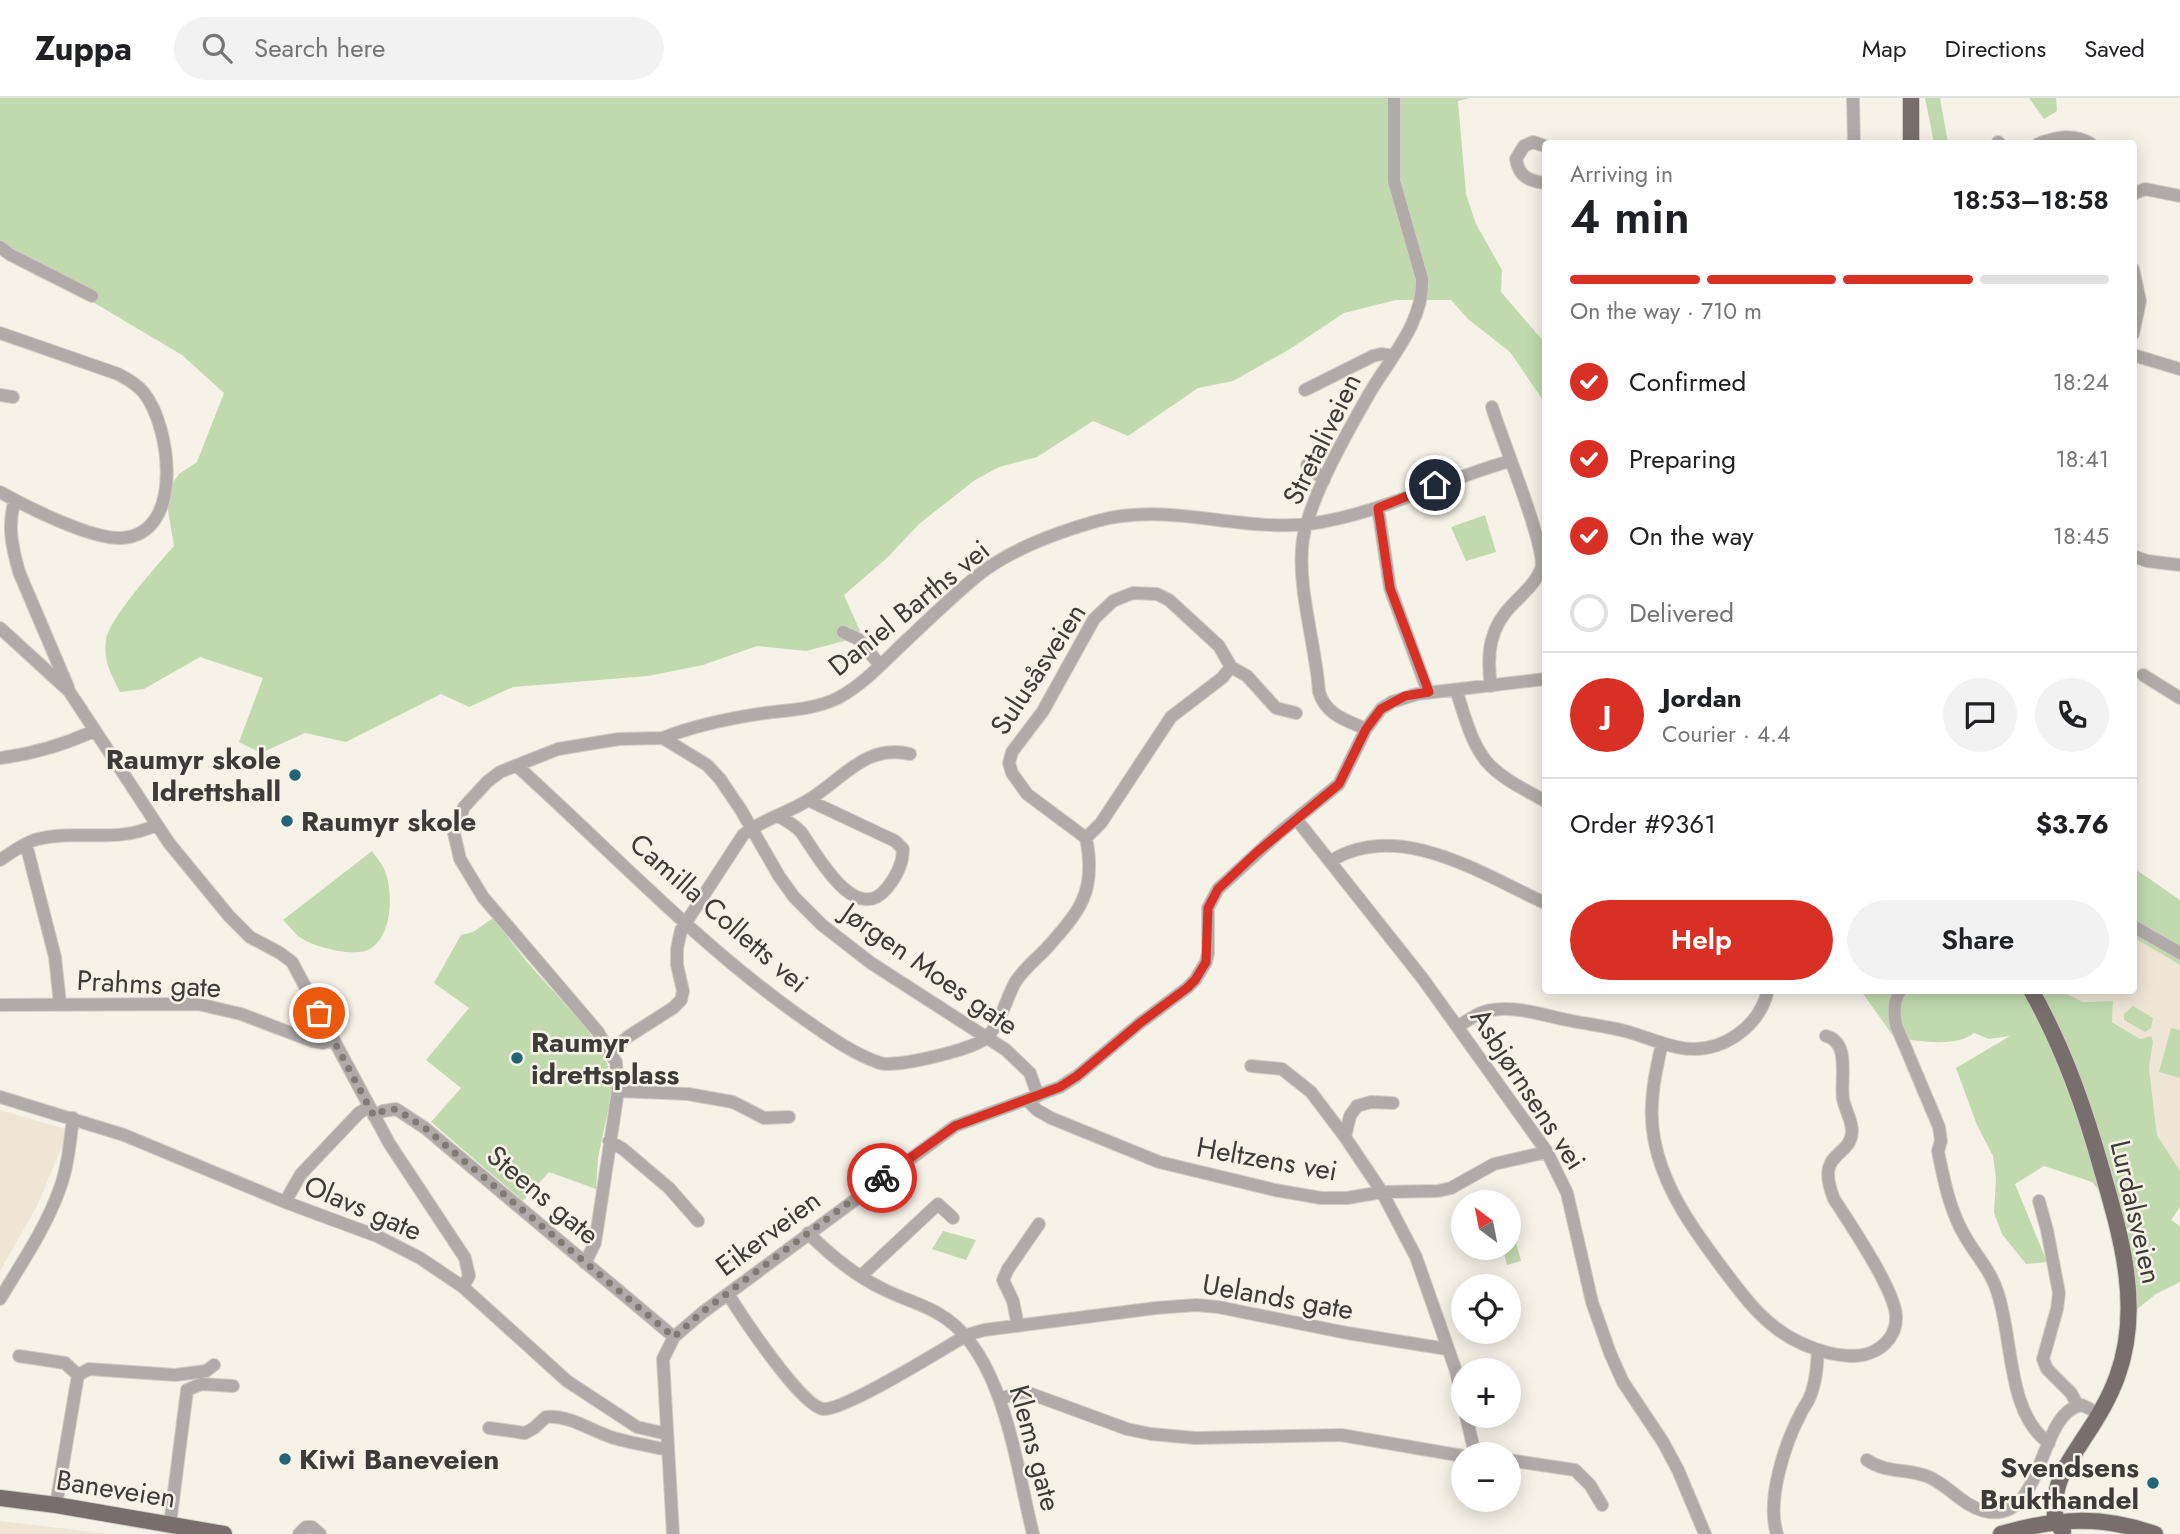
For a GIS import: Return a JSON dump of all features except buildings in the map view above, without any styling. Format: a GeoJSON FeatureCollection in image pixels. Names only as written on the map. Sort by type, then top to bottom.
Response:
{"type":"FeatureCollection","features":[{"type":"Feature","properties":{"kind":"main road"},"geometry":{"type":"LineString","coordinates":[[1911,98],[1912,140]]}},
{"type":"Feature","properties":{"kind":"main road","name":"Lurdalsveien"},"geometry":{"type":"LineString","coordinates":[[2033,994],[2057,1040],[2079,1095],[2111,1202],[2127,1275],[2129,1315],[2124,1351],[2113,1388],[2065,1468],[2060,1484],[2063,1524]]}},
{"type":"Feature","properties":{"kind":"main road","name":"Baneveien"},"geometry":{"type":"LineString","coordinates":[[0,1498],[224,1534]]}},
{"type":"Feature","properties":{"kind":"main road"},"geometry":{"type":"LineString","coordinates":[[2001,1534],[2063,1524],[2110,1522],[2155,1534]]}},
{"type":"Feature","properties":{"kind":"main road"},"geometry":{"type":"LineString","coordinates":[[2043,1534],[2063,1524],[2133,1534]]}},
{"type":"Feature","properties":{"kind":"street","name":"Stretaliveien"},"geometry":{"type":"LineString","coordinates":[[1366,729],[1328,710],[1319,692],[1302,561],[1307,524],[1324,480],[1369,394],[1416,316],[1422,289],[1422,279],[1394,181],[1394,98]]}},
{"type":"Feature","properties":{"kind":"street"},"geometry":{"type":"LineString","coordinates":[[1853,98],[1854,140]]}},
{"type":"Feature","properties":{"kind":"street"},"geometry":{"type":"LineString","coordinates":[[2056,140],[2070,137],[2084,140]]}},
{"type":"Feature","properties":{"kind":"street"},"geometry":{"type":"LineString","coordinates":[[1542,145],[1532,142],[1524,146],[1516,159],[1519,172],[1524,177],[1542,182]]}},
{"type":"Feature","properties":{"kind":"street"},"geometry":{"type":"LineString","coordinates":[[2137,190],[2180,196]]}},
{"type":"Feature","properties":{"kind":"street"},"geometry":{"type":"LineString","coordinates":[[0,247],[92,296]]}},
{"type":"Feature","properties":{"kind":"street"},"geometry":{"type":"LineString","coordinates":[[2137,287],[2140,301],[2137,315]]}},
{"type":"Feature","properties":{"kind":"street"},"geometry":{"type":"LineString","coordinates":[[0,333],[118,374],[136,384],[145,394],[159,423],[167,463],[166,495],[161,511],[145,528],[121,538],[98,534],[55,518],[0,492]]}},
{"type":"Feature","properties":{"kind":"street","name":"Stretaliveien"},"geometry":{"type":"LineString","coordinates":[[1305,390],[1373,356],[1393,356]]}},
{"type":"Feature","properties":{"kind":"street"},"geometry":{"type":"LineString","coordinates":[[2137,356],[2180,369]]}},
{"type":"Feature","properties":{"kind":"street"},"geometry":{"type":"LineString","coordinates":[[1491,685],[1489,648],[1498,620],[1524,594],[1542,568],[1542,553],[1534,526],[1492,407]]}},
{"type":"Feature","properties":{"kind":"street","name":"Daniel Barths vei"},"geometry":{"type":"LineString","coordinates":[[663,738],[682,730],[764,713],[792,711],[837,699],[864,680],[979,575],[1040,539],[1099,520],[1133,514],[1307,524],[1378,508],[1435,485],[1510,461]]}},
{"type":"Feature","properties":{"kind":"street"},"geometry":{"type":"LineString","coordinates":[[1307,465],[1324,480]]}},
{"type":"Feature","properties":{"kind":"street"},"geometry":{"type":"LineString","coordinates":[[15,500],[10,532],[19,572],[69,691],[156,825],[240,928],[292,962],[389,1143],[465,1258],[469,1276],[463,1287]]}},
{"type":"Feature","properties":{"kind":"street"},"geometry":{"type":"LineString","coordinates":[[1378,508],[1390,588],[1429,692]]}},
{"type":"Feature","properties":{"kind":"street"},"geometry":{"type":"LineString","coordinates":[[2137,557],[2180,565]]}},
{"type":"Feature","properties":{"kind":"street","name":"Sulusåsveien"},"geometry":{"type":"LineString","coordinates":[[1086,838],[1027,794],[1012,773],[1009,763],[1012,752],[1043,711],[1094,619],[1113,601],[1133,593],[1157,594],[1183,611],[1219,646],[1231,667],[1247,676],[1276,708],[1296,713]]}},
{"type":"Feature","properties":{"kind":"street"},"geometry":{"type":"LineString","coordinates":[[0,629],[45,666],[69,691]]}},
{"type":"Feature","properties":{"kind":"street"},"geometry":{"type":"LineString","coordinates":[[843,632],[858,639],[880,665]]}},
{"type":"Feature","properties":{"kind":"street"},"geometry":{"type":"LineString","coordinates":[[986,1038],[1023,971],[1061,933],[1083,902],[1090,877],[1086,838],[1101,823],[1171,717],[1222,678],[1231,667]]}},
{"type":"Feature","properties":{"kind":"street"},"geometry":{"type":"LineString","coordinates":[[2143,675],[2180,698]]}},
{"type":"Feature","properties":{"kind":"street","name":"Eikerveien"},"geometry":{"type":"LineString","coordinates":[[674,1337],[808,1233],[955,1126],[1060,1087],[1195,980],[1206,962],[1208,908],[1218,889],[1240,867],[1339,784],[1366,729],[1381,709],[1405,696],[1542,679]]}},
{"type":"Feature","properties":{"kind":"street"},"geometry":{"type":"LineString","coordinates":[[1456,690],[1474,741],[1487,762],[1521,788],[1542,799]]}},
{"type":"Feature","properties":{"kind":"street"},"geometry":{"type":"LineString","coordinates":[[0,758],[27,755],[57,747],[94,731]]}},
{"type":"Feature","properties":{"kind":"street"},"geometry":{"type":"LineString","coordinates":[[585,1264],[595,1243],[618,1091],[618,1074],[611,1051],[579,1008],[483,897],[460,859],[454,834],[464,807],[500,772],[558,749],[585,743],[663,738]]}},
{"type":"Feature","properties":{"kind":"street","name":"Jørgen Moes gate"},"geometry":{"type":"LineString","coordinates":[[663,738],[707,765],[719,779],[752,828],[779,876],[794,897],[822,925],[871,963],[1006,1050],[1030,1073],[1035,1082],[1033,1098]]}},
{"type":"Feature","properties":{"kind":"street"},"geometry":{"type":"LineString","coordinates":[[611,1051],[681,1000],[677,965],[681,930],[734,845],[752,828],[808,800],[872,755],[885,751],[909,754]]}},
{"type":"Feature","properties":{"kind":"street","name":"Camilla Colletts vei"},"geometry":{"type":"LineString","coordinates":[[517,766],[720,955],[815,1027],[878,1063],[897,1065],[970,1047],[986,1038]]}},
{"type":"Feature","properties":{"kind":"street"},"geometry":{"type":"LineString","coordinates":[[779,816],[799,830],[833,880],[849,893],[865,899],[877,897],[885,891],[900,868],[903,849],[895,841],[808,800]]}},
{"type":"Feature","properties":{"kind":"street","name":"Asbjørnsens vei"},"geometry":{"type":"LineString","coordinates":[[1297,820],[1458,1026],[1547,1152],[1567,1193],[1592,1302],[1609,1353],[1623,1382],[1663,1442],[1678,1470],[1705,1534]]}},
{"type":"Feature","properties":{"kind":"street"},"geometry":{"type":"LineString","coordinates":[[0,860],[35,839],[135,834],[156,825]]}},
{"type":"Feature","properties":{"kind":"street"},"geometry":{"type":"LineString","coordinates":[[26,844],[55,957],[60,1004]]}},
{"type":"Feature","properties":{"kind":"street"},"geometry":{"type":"LineString","coordinates":[[1331,861],[1345,852],[1360,849],[1411,848],[1433,852],[1542,902]]}},
{"type":"Feature","properties":{"kind":"street"},"geometry":{"type":"LineString","coordinates":[[2137,928],[2180,953]]}},
{"type":"Feature","properties":{"kind":"street"},"geometry":{"type":"LineString","coordinates":[[1458,1026],[1483,1012],[1513,1009],[1623,1031],[1683,1049],[1699,1049],[1714,1047],[1731,1039],[1757,1017],[1767,994]]}},
{"type":"Feature","properties":{"kind":"street"},"geometry":{"type":"LineString","coordinates":[[1898,994],[1894,1012],[1896,1025],[1909,1060],[1935,1114],[1941,1141],[1938,1152],[1954,1217],[1967,1241],[1982,1259],[1999,1294],[2021,1406],[2041,1436],[2049,1443]]}},
{"type":"Feature","properties":{"kind":"street","name":"Prahms gate"},"geometry":{"type":"LineString","coordinates":[[0,1005],[198,1004],[241,1014],[312,1041],[323,1043],[332,1040]]}},
{"type":"Feature","properties":{"kind":"street"},"geometry":{"type":"LineString","coordinates":[[1662,1043],[1651,1106],[1652,1125],[1661,1162],[1675,1197],[1707,1248],[1744,1298],[1775,1328],[1818,1350],[1854,1357],[1879,1349],[1886,1343],[1896,1325],[1896,1314],[1886,1285],[1834,1199],[1828,1180],[1830,1164],[1850,1139],[1852,1131],[1843,1101],[1841,1054],[1837,1043],[1826,1036]]}},
{"type":"Feature","properties":{"kind":"street"},"geometry":{"type":"LineString","coordinates":[[1251,1066],[1282,1069],[1293,1076],[1311,1092],[1345,1137],[1382,1192],[1416,1256],[1451,1360]]}},
{"type":"Feature","properties":{"kind":"street"},"geometry":{"type":"LineString","coordinates":[[618,1091],[688,1094],[733,1102],[764,1118],[789,1117]]}},
{"type":"Feature","properties":{"kind":"street","name":"Olavs gate"},"geometry":{"type":"LineString","coordinates":[[0,1097],[124,1135],[377,1237],[420,1258],[463,1287],[567,1381],[638,1427],[667,1434]]}},
{"type":"Feature","properties":{"kind":"street","name":"Heltzens vei"},"geometry":{"type":"LineString","coordinates":[[1033,1098],[1037,1110],[1126,1150],[1183,1168],[1321,1198],[1347,1198],[1382,1192],[1438,1191],[1451,1188],[1494,1164],[1547,1152]]}},
{"type":"Feature","properties":{"kind":"street"},"geometry":{"type":"LineString","coordinates":[[1345,1137],[1350,1116],[1357,1106],[1371,1102],[1393,1103]]}},
{"type":"Feature","properties":{"kind":"street","name":"Steens gate"},"geometry":{"type":"LineString","coordinates":[[372,1112],[389,1109],[404,1112],[674,1337]]}},
{"type":"Feature","properties":{"kind":"street"},"geometry":{"type":"LineString","coordinates":[[285,1202],[301,1174],[352,1121],[372,1112]]}},
{"type":"Feature","properties":{"kind":"street"},"geometry":{"type":"LineString","coordinates":[[0,1299],[43,1227],[60,1191],[73,1118]]}},
{"type":"Feature","properties":{"kind":"street"},"geometry":{"type":"LineString","coordinates":[[609,1142],[624,1149],[669,1188],[698,1221]]}},
{"type":"Feature","properties":{"kind":"street"},"geometry":{"type":"LineString","coordinates":[[2039,1201],[2059,1293],[2043,1359],[2047,1369],[2071,1392],[2078,1406]]}},
{"type":"Feature","properties":{"kind":"street"},"geometry":{"type":"LineString","coordinates":[[861,1276],[938,1205],[953,1218]]}},
{"type":"Feature","properties":{"kind":"street"},"geometry":{"type":"LineString","coordinates":[[1018,1326],[1013,1301],[1003,1280],[1039,1224]]}},
{"type":"Feature","properties":{"kind":"street","name":"Klems gate"},"geometry":{"type":"LineString","coordinates":[[808,1233],[861,1276],[883,1289],[938,1313],[967,1335],[990,1375],[1000,1399],[1033,1534]]}},
{"type":"Feature","properties":{"kind":"street","name":"Uelands gate"},"geometry":{"type":"LineString","coordinates":[[728,1294],[764,1348],[810,1403],[825,1409],[838,1408],[967,1335],[1156,1308],[1196,1305],[1218,1307],[1347,1333],[1447,1349]]}},
{"type":"Feature","properties":{"kind":"street"},"geometry":{"type":"LineString","coordinates":[[673,1534],[663,1359],[674,1337]]}},
{"type":"Feature","properties":{"kind":"street"},"geometry":{"type":"LineString","coordinates":[[1777,1534],[1773,1517],[1774,1497],[1786,1448],[1810,1398],[1818,1350]]}},
{"type":"Feature","properties":{"kind":"street"},"geometry":{"type":"LineString","coordinates":[[19,1356],[65,1363],[78,1375]]}},
{"type":"Feature","properties":{"kind":"street"},"geometry":{"type":"LineString","coordinates":[[78,1375],[89,1369],[175,1375],[206,1371],[214,1365]]}},
{"type":"Feature","properties":{"kind":"street"},"geometry":{"type":"LineString","coordinates":[[55,1505],[78,1375]]}},
{"type":"Feature","properties":{"kind":"street"},"geometry":{"type":"LineString","coordinates":[[170,1524],[187,1390],[201,1384],[233,1386]]}},
{"type":"Feature","properties":{"kind":"street"},"geometry":{"type":"LineString","coordinates":[[1000,1399],[1017,1392],[1026,1392],[1127,1429],[1151,1434],[1195,1438],[1340,1435],[1451,1454]]}},
{"type":"Feature","properties":{"kind":"street"},"geometry":{"type":"LineString","coordinates":[[1867,1460],[1885,1469],[1927,1476],[1971,1506],[1988,1512],[2001,1512],[2013,1507],[2024,1495],[2065,1415],[2078,1406],[2086,1406],[2099,1414]]}},
{"type":"Feature","properties":{"kind":"street"},"geometry":{"type":"LineString","coordinates":[[489,1428],[525,1433],[546,1417],[553,1416],[573,1420],[612,1437],[668,1450]]}},
{"type":"Feature","properties":{"kind":"street"},"geometry":{"type":"LineString","coordinates":[[1521,1462],[1575,1471],[1590,1485],[1602,1505]]}},
{"type":"Feature","properties":{"kind":"street"},"geometry":{"type":"LineString","coordinates":[[299,1534],[306,1527],[312,1527],[320,1534]]}},
{"type":"Feature","properties":{"kind":"shaded area"},"geometry":{"type":"Polygon","coordinates":[[[2137,939],[2180,965],[2180,1171],[2157,1135],[2149,1068],[2153,1042],[2150,1036],[2140,1039],[2112,1021],[2113,1001],[2083,1002],[2066,994],[2137,994],[2137,939]]]}},
{"type":"Feature","properties":{"kind":"shaded area"},"geometry":{"type":"Polygon","coordinates":[[[0,1110],[69,1130],[37,1206],[0,1271],[0,1110]]]}},
{"type":"Feature","properties":{"kind":"shaded area"},"geometry":{"type":"Polygon","coordinates":[[[0,1521],[110,1534],[0,1534],[0,1521]]]}},
{"type":"Feature","properties":{"kind":"green space"},"geometry":{"type":"Polygon","coordinates":[[[0,98],[1470,98],[1458,101],[1466,194],[1476,224],[1502,270],[1501,292],[1542,340],[1542,399],[1510,352],[1468,319],[1451,300],[1396,300],[1344,313],[1290,349],[1233,381],[1198,388],[1128,436],[1093,421],[1037,457],[999,467],[975,480],[919,524],[887,558],[844,595],[860,631],[848,640],[806,651],[757,646],[703,665],[648,676],[513,687],[469,707],[441,694],[346,742],[305,733],[261,753],[239,742],[263,678],[200,657],[144,689],[120,692],[106,654],[106,640],[115,619],[174,546],[165,493],[179,474],[197,462],[224,393],[182,355],[86,298],[36,276],[0,253],[0,98]]]}},
{"type":"Feature","properties":{"kind":"green space"},"geometry":{"type":"Polygon","coordinates":[[[1925,98],[1940,98],[1947,140],[1933,140],[1925,98]]]}},
{"type":"Feature","properties":{"kind":"green space"},"geometry":{"type":"Polygon","coordinates":[[[2029,98],[2056,98],[2057,111],[2044,119],[2029,98]]]}},
{"type":"Feature","properties":{"kind":"green space"},"geometry":{"type":"Polygon","coordinates":[[[1485,515],[1496,552],[1466,561],[1451,527],[1485,515]]]}},
{"type":"Feature","properties":{"kind":"green space"},"geometry":{"type":"Polygon","coordinates":[[[372,851],[385,871],[390,893],[387,925],[377,943],[363,951],[344,952],[323,947],[298,936],[283,920],[372,851]]]}},
{"type":"Feature","properties":{"kind":"green space"},"geometry":{"type":"Polygon","coordinates":[[[2137,872],[2180,900],[2180,965],[2137,939],[2137,872]]]}},
{"type":"Feature","properties":{"kind":"green space","name":"Raumyr idrettsplass"},"geometry":{"type":"Polygon","coordinates":[[[493,918],[527,962],[583,1024],[605,1055],[613,1087],[598,1158],[596,1189],[549,1172],[523,1201],[431,1122],[461,1088],[426,1060],[469,1008],[434,983],[461,935],[473,932],[493,918]]]}},
{"type":"Feature","properties":{"kind":"green space"},"geometry":{"type":"Polygon","coordinates":[[[1863,994],[2067,994],[2083,1002],[2113,1001],[2112,1022],[2140,1039],[2151,1036],[2153,1042],[2149,1068],[2157,1135],[2180,1171],[2180,1207],[2171,1220],[2180,1226],[2180,1282],[2156,1294],[2136,1310],[2124,1219],[2092,1182],[2044,1166],[2015,1184],[2047,1262],[2026,1264],[2002,1234],[1994,1213],[1996,1178],[1993,1156],[1977,1125],[1956,1068],[2010,1036],[1989,1039],[1974,1033],[1957,1041],[1947,1042],[1894,1037],[1863,994]]]}},
{"type":"Feature","properties":{"kind":"green space"},"geometry":{"type":"Polygon","coordinates":[[[2133,1006],[2153,1018],[2151,1028],[2145,1032],[2124,1020],[2124,1014],[2133,1006]]]}},
{"type":"Feature","properties":{"kind":"green space"},"geometry":{"type":"Polygon","coordinates":[[[2171,1028],[2180,1030],[2180,1078],[2159,1072],[2171,1028]]]}},
{"type":"Feature","properties":{"kind":"green space"},"geometry":{"type":"Polygon","coordinates":[[[943,1231],[976,1240],[966,1260],[932,1249],[943,1231]]]}},
{"type":"Feature","properties":{"kind":"green space"},"geometry":{"type":"Polygon","coordinates":[[[1506,1260],[1521,1260],[1521,1261],[1507,1265],[1506,1260]]]}},
{"type":"Feature","properties":{"kind":"way so far"},"geometry":{"type":"LineString","coordinates":[[319,1013],[374,1116],[389,1109],[404,1112],[674,1337],[702,1312],[882,1178]]}},
{"type":"Feature","properties":{"kind":"place","name":"Raumyr skole Idrettshall"},"geometry":{"type":"Point","coordinates":[295,775]}},
{"type":"Feature","properties":{"kind":"place","name":"Raumyr skole"},"geometry":{"type":"Point","coordinates":[287,821]}},
{"type":"Feature","properties":{"kind":"place","name":"Raumyr idrettsplass"},"geometry":{"type":"Point","coordinates":[517,1058]}},
{"type":"Feature","properties":{"kind":"place","name":"Kiwi Baneveien"},"geometry":{"type":"Point","coordinates":[285,1459]}},
{"type":"Feature","properties":{"kind":"place","name":"Svendsens Brukthandel"},"geometry":{"type":"Point","coordinates":[2153,1483]}},
{"type":"Feature","properties":{"kind":"route"},"geometry":{"type":"LineString","coordinates":[[882,1178],[955,1126],[1060,1087],[1187,988],[1206,962],[1208,908],[1218,889],[1279,833],[1339,784],[1366,729],[1381,709],[1405,696],[1429,692],[1399,618],[1390,588],[1378,508],[1435,485]]}}]}
